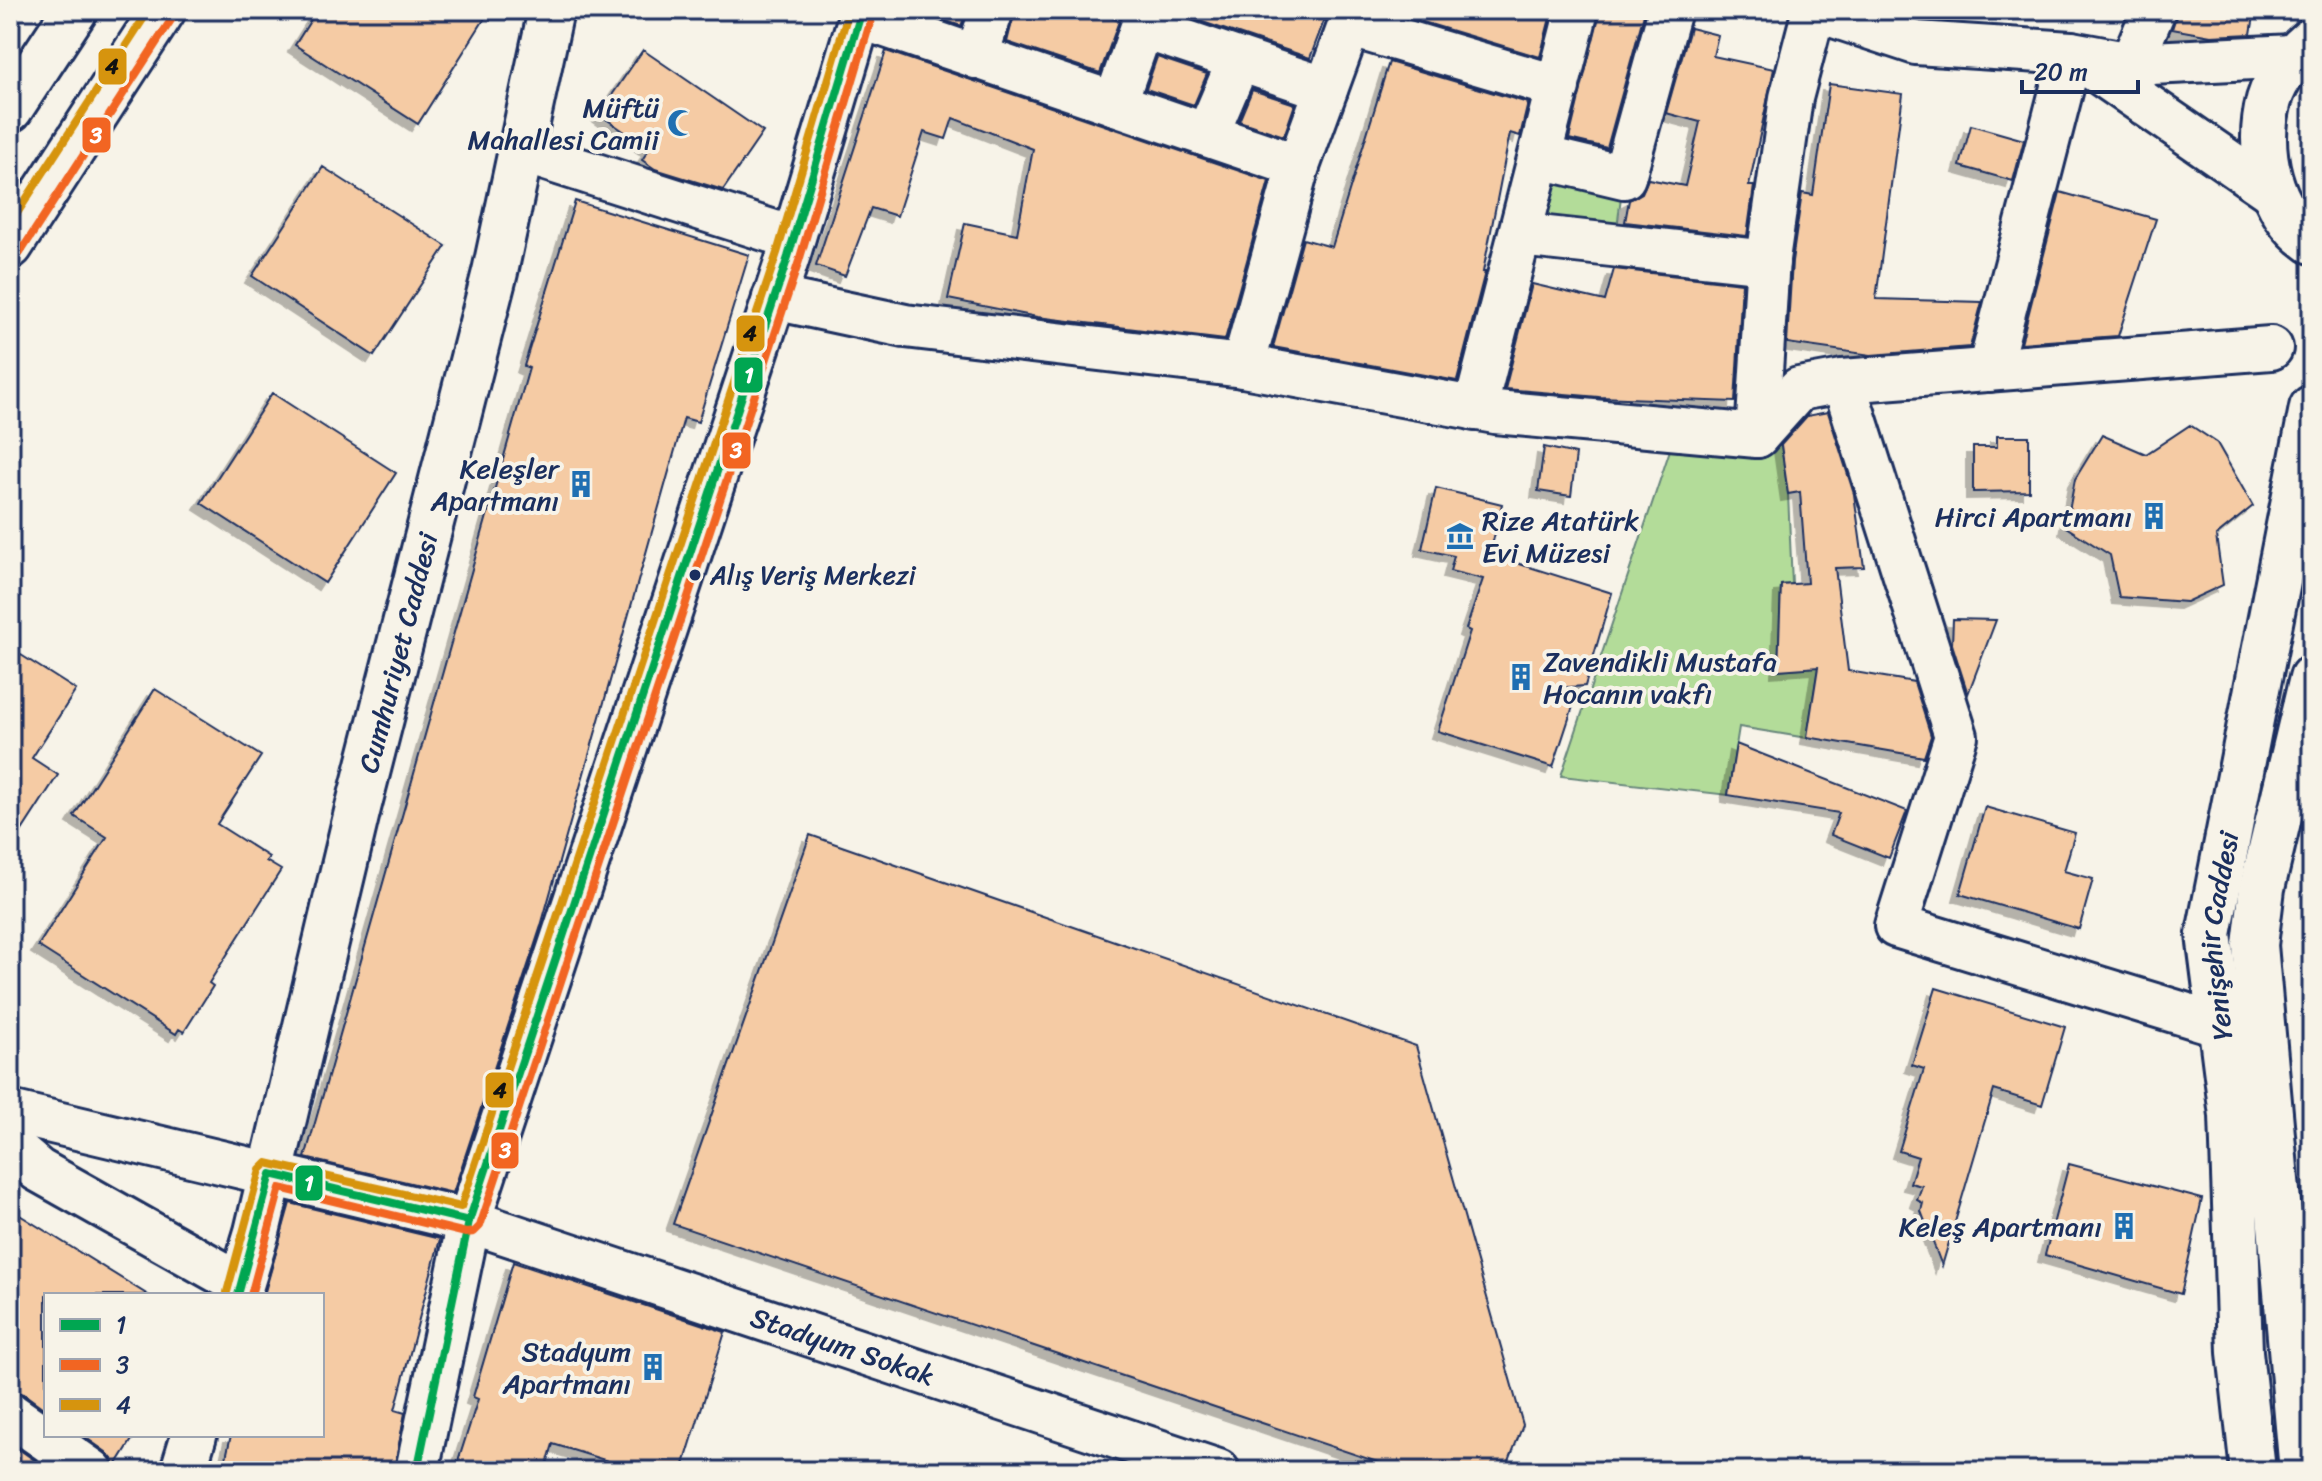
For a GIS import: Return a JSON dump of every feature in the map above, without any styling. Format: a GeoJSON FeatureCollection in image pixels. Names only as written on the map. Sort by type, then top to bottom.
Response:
{"type":"FeatureCollection","features":[{"type":"Feature","properties":{"kind":"main road"},"geometry":{"type":"LineString","coordinates":[[10,109],[75,10]]}},
{"type":"Feature","properties":{"kind":"main road"},"geometry":{"type":"LineString","coordinates":[[10,246],[163,10]]}},
{"type":"Feature","properties":{"kind":"main road","name":"Cumhuriyet Caddesi"},"geometry":{"type":"LineString","coordinates":[[239,1289],[257,1232],[357,812],[495,272],[551,10]]}},
{"type":"Feature","properties":{"kind":"main road"},"geometry":{"type":"LineString","coordinates":[[2302,48],[2270,99],[2263,146],[2274,193],[2301,234],[2312,241]]}},
{"type":"Feature","properties":{"kind":"main road","name":"Yenişehir Caddesi"},"geometry":{"type":"LineString","coordinates":[[2253,1471],[2240,1352],[2232,1115],[2209,934],[2312,408]]}},
{"type":"Feature","properties":{"kind":"main road","name":"Yenişehir Caddesi"},"geometry":{"type":"LineString","coordinates":[[2302,1471],[2300,1330],[2255,945],[2262,888],[2312,678]]}},
{"type":"Feature","properties":{"kind":"main road"},"geometry":{"type":"LineString","coordinates":[[183,1471],[193,1437]]}},
{"type":"Feature","properties":{"kind":"street"},"geometry":{"type":"LineString","coordinates":[[976,57],[992,10]]}},
{"type":"Feature","properties":{"kind":"street"},"geometry":{"type":"LineString","coordinates":[[1475,409],[1577,10]]}},
{"type":"Feature","properties":{"kind":"street"},"geometry":{"type":"LineString","coordinates":[[1540,157],[1624,177],[1670,10]]}},
{"type":"Feature","properties":{"kind":"street"},"geometry":{"type":"LineString","coordinates":[[1757,436],[1768,262],[1791,98],[1815,10],[2131,64],[2302,48]]}},
{"type":"Feature","properties":{"kind":"street"},"geometry":{"type":"LineString","coordinates":[[2131,64],[2154,10]]}},
{"type":"Feature","properties":{"kind":"street"},"geometry":{"type":"LineString","coordinates":[[417,1471],[469,1221],[774,298],[861,14],[976,57],[1298,166]]}},
{"type":"Feature","properties":{"kind":"street"},"geometry":{"type":"LineString","coordinates":[[1243,366],[1298,166],[1352,17],[1558,87]]}},
{"type":"Feature","properties":{"kind":"street"},"geometry":{"type":"LineString","coordinates":[[1115,104],[1142,27],[1326,89]]}},
{"type":"Feature","properties":{"kind":"street"},"geometry":{"type":"LineString","coordinates":[[2071,53],[2274,193]]}},
{"type":"Feature","properties":{"kind":"street"},"geometry":{"type":"LineString","coordinates":[[1989,370],[2071,53]]}},
{"type":"Feature","properties":{"kind":"street"},"geometry":{"type":"LineString","coordinates":[[1207,135],[1239,60]]}},
{"type":"Feature","properties":{"kind":"street"},"geometry":{"type":"LineString","coordinates":[[521,151],[793,238]]}},
{"type":"Feature","properties":{"kind":"street"},"geometry":{"type":"LineString","coordinates":[[1520,235],[1768,262]]}},
{"type":"Feature","properties":{"kind":"street"},"geometry":{"type":"LineString","coordinates":[[774,298],[905,326],[1243,366],[1475,409],[1757,436]]}},
{"type":"Feature","properties":{"kind":"street"},"geometry":{"type":"LineString","coordinates":[[1757,436],[1799,389],[1843,381],[2271,348]]}},
{"type":"Feature","properties":{"kind":"street"},"geometry":{"type":"LineString","coordinates":[[1843,381],[1956,736],[1896,926],[2220,1025]]}},
{"type":"Feature","properties":{"kind":"street","name":"Stadyum Sokak"},"geometry":{"type":"LineString","coordinates":[[10,1112],[469,1221],[1218,1471]]}},
{"type":"Feature","properties":{"kind":"street"},"geometry":{"type":"LineString","coordinates":[[10,1146],[38,1170],[239,1289]]}},
{"type":"Feature","properties":{"kind":"street"},"geometry":{"type":"LineString","coordinates":[[10,1414],[92,1471]]}},
{"type":"Feature","properties":{"kind":"green space"},"geometry":{"type":"Polygon","coordinates":[[[1545,162],[1623,181],[1616,236],[1527,229],[1545,162]]]}},
{"type":"Feature","properties":{"kind":"green space"},"geometry":{"type":"Polygon","coordinates":[[[1672,444],[1781,446],[1788,494],[1792,584],[1781,585],[1778,670],[1818,667],[1807,738],[1739,727],[1728,795],[1561,776],[1672,444]]]}},
{"type":"Feature","properties":{"kind":"building"},"geometry":{"type":"Polygon","coordinates":[[[317,10],[490,10],[418,124],[295,45],[317,10]]]}},
{"type":"Feature","properties":{"kind":"building"},"geometry":{"type":"Polygon","coordinates":[[[914,10],[967,10],[961,26],[914,10]]]}},
{"type":"Feature","properties":{"kind":"building"},"geometry":{"type":"Polygon","coordinates":[[[1015,10],[1092,10],[1119,21],[1100,73],[1007,42],[1015,10]]]}},
{"type":"Feature","properties":{"kind":"building"},"geometry":{"type":"Polygon","coordinates":[[[1167,10],[1328,10],[1310,58],[1167,10]]]}},
{"type":"Feature","properties":{"kind":"building"},"geometry":{"type":"Polygon","coordinates":[[[1405,10],[1552,10],[1540,57],[1403,16],[1405,10]]]}},
{"type":"Feature","properties":{"kind":"building"},"geometry":{"type":"Polygon","coordinates":[[[1600,10],[1645,10],[1607,148],[1569,139],[1600,10]]]}},
{"type":"Feature","properties":{"kind":"building"},"geometry":{"type":"Polygon","coordinates":[[[2178,10],[2255,10],[2251,34],[2211,36],[2172,29],[2178,10]]]}},
{"type":"Feature","properties":{"kind":"building"},"geometry":{"type":"Polygon","coordinates":[[[1690,28],[1718,35],[1713,56],[1774,69],[1749,186],[1754,186],[1747,236],[1625,222],[1629,200],[1642,193],[1648,179],[1685,186],[1700,122],[1666,113],[1690,28]]]}},
{"type":"Feature","properties":{"kind":"building","name":"Müftü Mahallesi Camii"},"geometry":{"type":"Polygon","coordinates":[[[643,50],[763,132],[723,190],[655,169],[642,160],[649,149],[599,114],[643,50]]]}},
{"type":"Feature","properties":{"kind":"building"},"geometry":{"type":"Polygon","coordinates":[[[886,51],[1269,181],[1225,340],[1037,317],[948,299],[965,223],[1017,234],[1033,149],[953,118],[946,139],[924,132],[897,216],[871,208],[845,276],[816,266],[886,51]]]}},
{"type":"Feature","properties":{"kind":"building"},"geometry":{"type":"Polygon","coordinates":[[[1157,57],[1207,74],[1194,105],[1146,89],[1157,57]]]}},
{"type":"Feature","properties":{"kind":"building"},"geometry":{"type":"Polygon","coordinates":[[[1389,62],[1528,103],[1520,136],[1510,133],[1485,272],[1457,381],[1273,347],[1303,239],[1332,247],[1389,62]]]}},
{"type":"Feature","properties":{"kind":"building"},"geometry":{"type":"Polygon","coordinates":[[[1829,84],[1903,94],[1876,299],[1982,302],[1970,347],[1871,355],[1787,343],[1792,261],[1802,193],[1813,195],[1829,84]]]}},
{"type":"Feature","properties":{"kind":"building"},"geometry":{"type":"Polygon","coordinates":[[[1252,90],[1295,104],[1284,136],[1239,121],[1252,90]]]}},
{"type":"Feature","properties":{"kind":"building"},"geometry":{"type":"Polygon","coordinates":[[[1971,125],[2024,140],[2013,181],[1960,166],[1971,125]]]}},
{"type":"Feature","properties":{"kind":"building"},"geometry":{"type":"Polygon","coordinates":[[[323,167],[446,246],[374,356],[252,276],[323,167]]]}},
{"type":"Feature","properties":{"kind":"building"},"geometry":{"type":"Polygon","coordinates":[[[2060,192],[2156,219],[2118,336],[2021,343],[2060,192]]]}},
{"type":"Feature","properties":{"kind":"building"},"geometry":{"type":"Polygon","coordinates":[[[575,201],[749,255],[698,422],[684,418],[541,926],[453,1193],[305,1158],[529,368],[524,366],[575,201]]]}},
{"type":"Feature","properties":{"kind":"building"},"geometry":{"type":"Polygon","coordinates":[[[1614,269],[1742,283],[1735,402],[1599,397],[1505,389],[1532,284],[1605,301],[1614,269]]]}},
{"type":"Feature","properties":{"kind":"building"},"geometry":{"type":"Polygon","coordinates":[[[272,393],[396,473],[325,583],[201,503],[272,393]]]}},
{"type":"Feature","properties":{"kind":"building"},"geometry":{"type":"Polygon","coordinates":[[[1828,412],[1854,494],[1864,567],[1835,568],[1848,671],[1914,682],[1931,736],[1924,757],[1807,737],[1818,667],[1778,670],[1781,585],[1807,583],[1800,492],[1788,494],[1781,445],[1807,416],[1828,412]]]}},
{"type":"Feature","properties":{"kind":"building","name":"Hirci Apartmanı"},"geometry":{"type":"Polygon","coordinates":[[[2190,425],[2217,443],[2253,506],[2216,536],[2223,585],[2186,602],[2119,597],[2110,555],[2066,527],[2075,479],[2102,435],[2146,454],[2190,425]]]}},
{"type":"Feature","properties":{"kind":"building"},"geometry":{"type":"Polygon","coordinates":[[[1997,436],[2029,436],[2029,491],[1973,492],[1973,447],[1997,447],[1997,436]]]}},
{"type":"Feature","properties":{"kind":"building"},"geometry":{"type":"Polygon","coordinates":[[[1544,447],[1576,454],[1571,496],[1538,491],[1544,447]]]}},
{"type":"Feature","properties":{"kind":"building","name":"Zavendikli Mustafa Hocanın vakfı"},"geometry":{"type":"Polygon","coordinates":[[[1436,488],[1502,504],[1487,566],[1491,555],[1612,593],[1585,686],[1557,688],[1557,698],[1575,700],[1553,767],[1438,731],[1483,579],[1450,571],[1454,556],[1422,549],[1436,488]]]}},
{"type":"Feature","properties":{"kind":"building"},"geometry":{"type":"Polygon","coordinates":[[[1953,619],[1996,620],[1968,694],[1952,644],[1953,619]]]}},
{"type":"Feature","properties":{"kind":"building"},"geometry":{"type":"Polygon","coordinates":[[[10,648],[76,690],[32,758],[58,775],[10,849],[10,648]]]}},
{"type":"Feature","properties":{"kind":"building"},"geometry":{"type":"Polygon","coordinates":[[[155,689],[261,756],[217,824],[269,857],[266,861],[281,870],[209,983],[213,986],[184,1032],[179,1029],[176,1034],[38,946],[107,837],[74,816],[155,689]]]}},
{"type":"Feature","properties":{"kind":"building"},"geometry":{"type":"Polygon","coordinates":[[[1736,744],[1907,811],[1889,858],[1831,835],[1839,813],[1728,795],[1736,744]]]}},
{"type":"Feature","properties":{"kind":"building"},"geometry":{"type":"Polygon","coordinates":[[[1985,807],[2075,833],[2064,871],[2093,879],[2079,929],[1960,894],[1985,807]]]}},
{"type":"Feature","properties":{"kind":"building"},"geometry":{"type":"Polygon","coordinates":[[[810,835],[1416,1046],[1523,1425],[1505,1471],[1404,1471],[673,1224],[810,835]]]}},
{"type":"Feature","properties":{"kind":"building"},"geometry":{"type":"Polygon","coordinates":[[[1936,988],[2065,1027],[2042,1105],[1994,1090],[1942,1266],[1921,1211],[1923,1203],[1917,1200],[1922,1186],[1910,1183],[1918,1157],[1899,1151],[1924,1069],[1912,1065],[1936,988]]]}},
{"type":"Feature","properties":{"kind":"building","name":"Keleş Apartmanı"},"geometry":{"type":"Polygon","coordinates":[[[2069,1164],[2202,1199],[2181,1294],[2045,1255],[2069,1164]]]}},
{"type":"Feature","properties":{"kind":"building"},"geometry":{"type":"Polygon","coordinates":[[[290,1203],[440,1239],[395,1410],[405,1413],[394,1471],[223,1471],[231,1437],[324,1437],[324,1293],[265,1293],[290,1203]]]}},
{"type":"Feature","properties":{"kind":"building"},"geometry":{"type":"Polygon","coordinates":[[[10,1209],[145,1293],[44,1293],[44,1409],[24,1394],[10,1390],[10,1209]]]}},
{"type":"Feature","properties":{"kind":"building"},"geometry":{"type":"Polygon","coordinates":[[[513,1262],[725,1332],[682,1471],[640,1471],[553,1444],[545,1471],[455,1471],[478,1399],[473,1397],[513,1262]]]}},
{"type":"Feature","properties":{"kind":"building"},"geometry":{"type":"Polygon","coordinates":[[[85,1437],[134,1437],[115,1467],[106,1452],[85,1437]]]}},
{"type":"Feature","properties":{"kind":"building"},"geometry":{"type":"Polygon","coordinates":[[[10,1443],[50,1471],[10,1471],[10,1443]]]}},
{"type":"Feature","properties":{"kind":"transit line","name":"4"},"geometry":{"type":"LineString","coordinates":[[10,224],[149,10]]}},
{"type":"Feature","properties":{"kind":"transit line","name":"4"},"geometry":{"type":"LineString","coordinates":[[227,1292],[260,1170],[267,1163],[461,1207],[777,253],[849,10]]}},
{"type":"Feature","properties":{"kind":"transit line","name":"1"},"geometry":{"type":"LineString","coordinates":[[417,1471],[469,1221],[788,257],[862,10]]}},
{"type":"Feature","properties":{"kind":"transit line","name":"3"},"geometry":{"type":"LineString","coordinates":[[252,1293],[280,1188],[466,1233],[474,1232],[480,1226],[799,261],[873,13]]}},
{"type":"Feature","properties":{"kind":"transit line","name":"3"},"geometry":{"type":"LineString","coordinates":[[20,253],[173,17]]}},
{"type":"Feature","properties":{"kind":"transit line","name":"1"},"geometry":{"type":"LineString","coordinates":[[239,1293],[271,1174],[469,1221]]}},
{"type":"Feature","properties":{"kind":"place","name":"Müftü Mahallesi Camii"},"geometry":{"type":"Point","coordinates":[681,123]}},
{"type":"Feature","properties":{"kind":"place","name":"Keleşler Apartmanı"},"geometry":{"type":"Point","coordinates":[581,484]}},
{"type":"Feature","properties":{"kind":"place","name":"Hirci Apartmanı"},"geometry":{"type":"Point","coordinates":[2154,516]}},
{"type":"Feature","properties":{"kind":"place","name":"Rize Atatürk Evi Müzesi"},"geometry":{"type":"Point","coordinates":[1460,536]}},
{"type":"Feature","properties":{"kind":"place","name":"Alış Veriş Merkezi"},"geometry":{"type":"Point","coordinates":[695,575]}},
{"type":"Feature","properties":{"kind":"place","name":"Zavendikli Mustafa Hocanın vakfı"},"geometry":{"type":"Point","coordinates":[1521,677]}},
{"type":"Feature","properties":{"kind":"place","name":"Keleş Apartmanı"},"geometry":{"type":"Point","coordinates":[2124,1226]}},
{"type":"Feature","properties":{"kind":"place","name":"Stadyum Apartmanı"},"geometry":{"type":"Point","coordinates":[653,1367]}}]}
